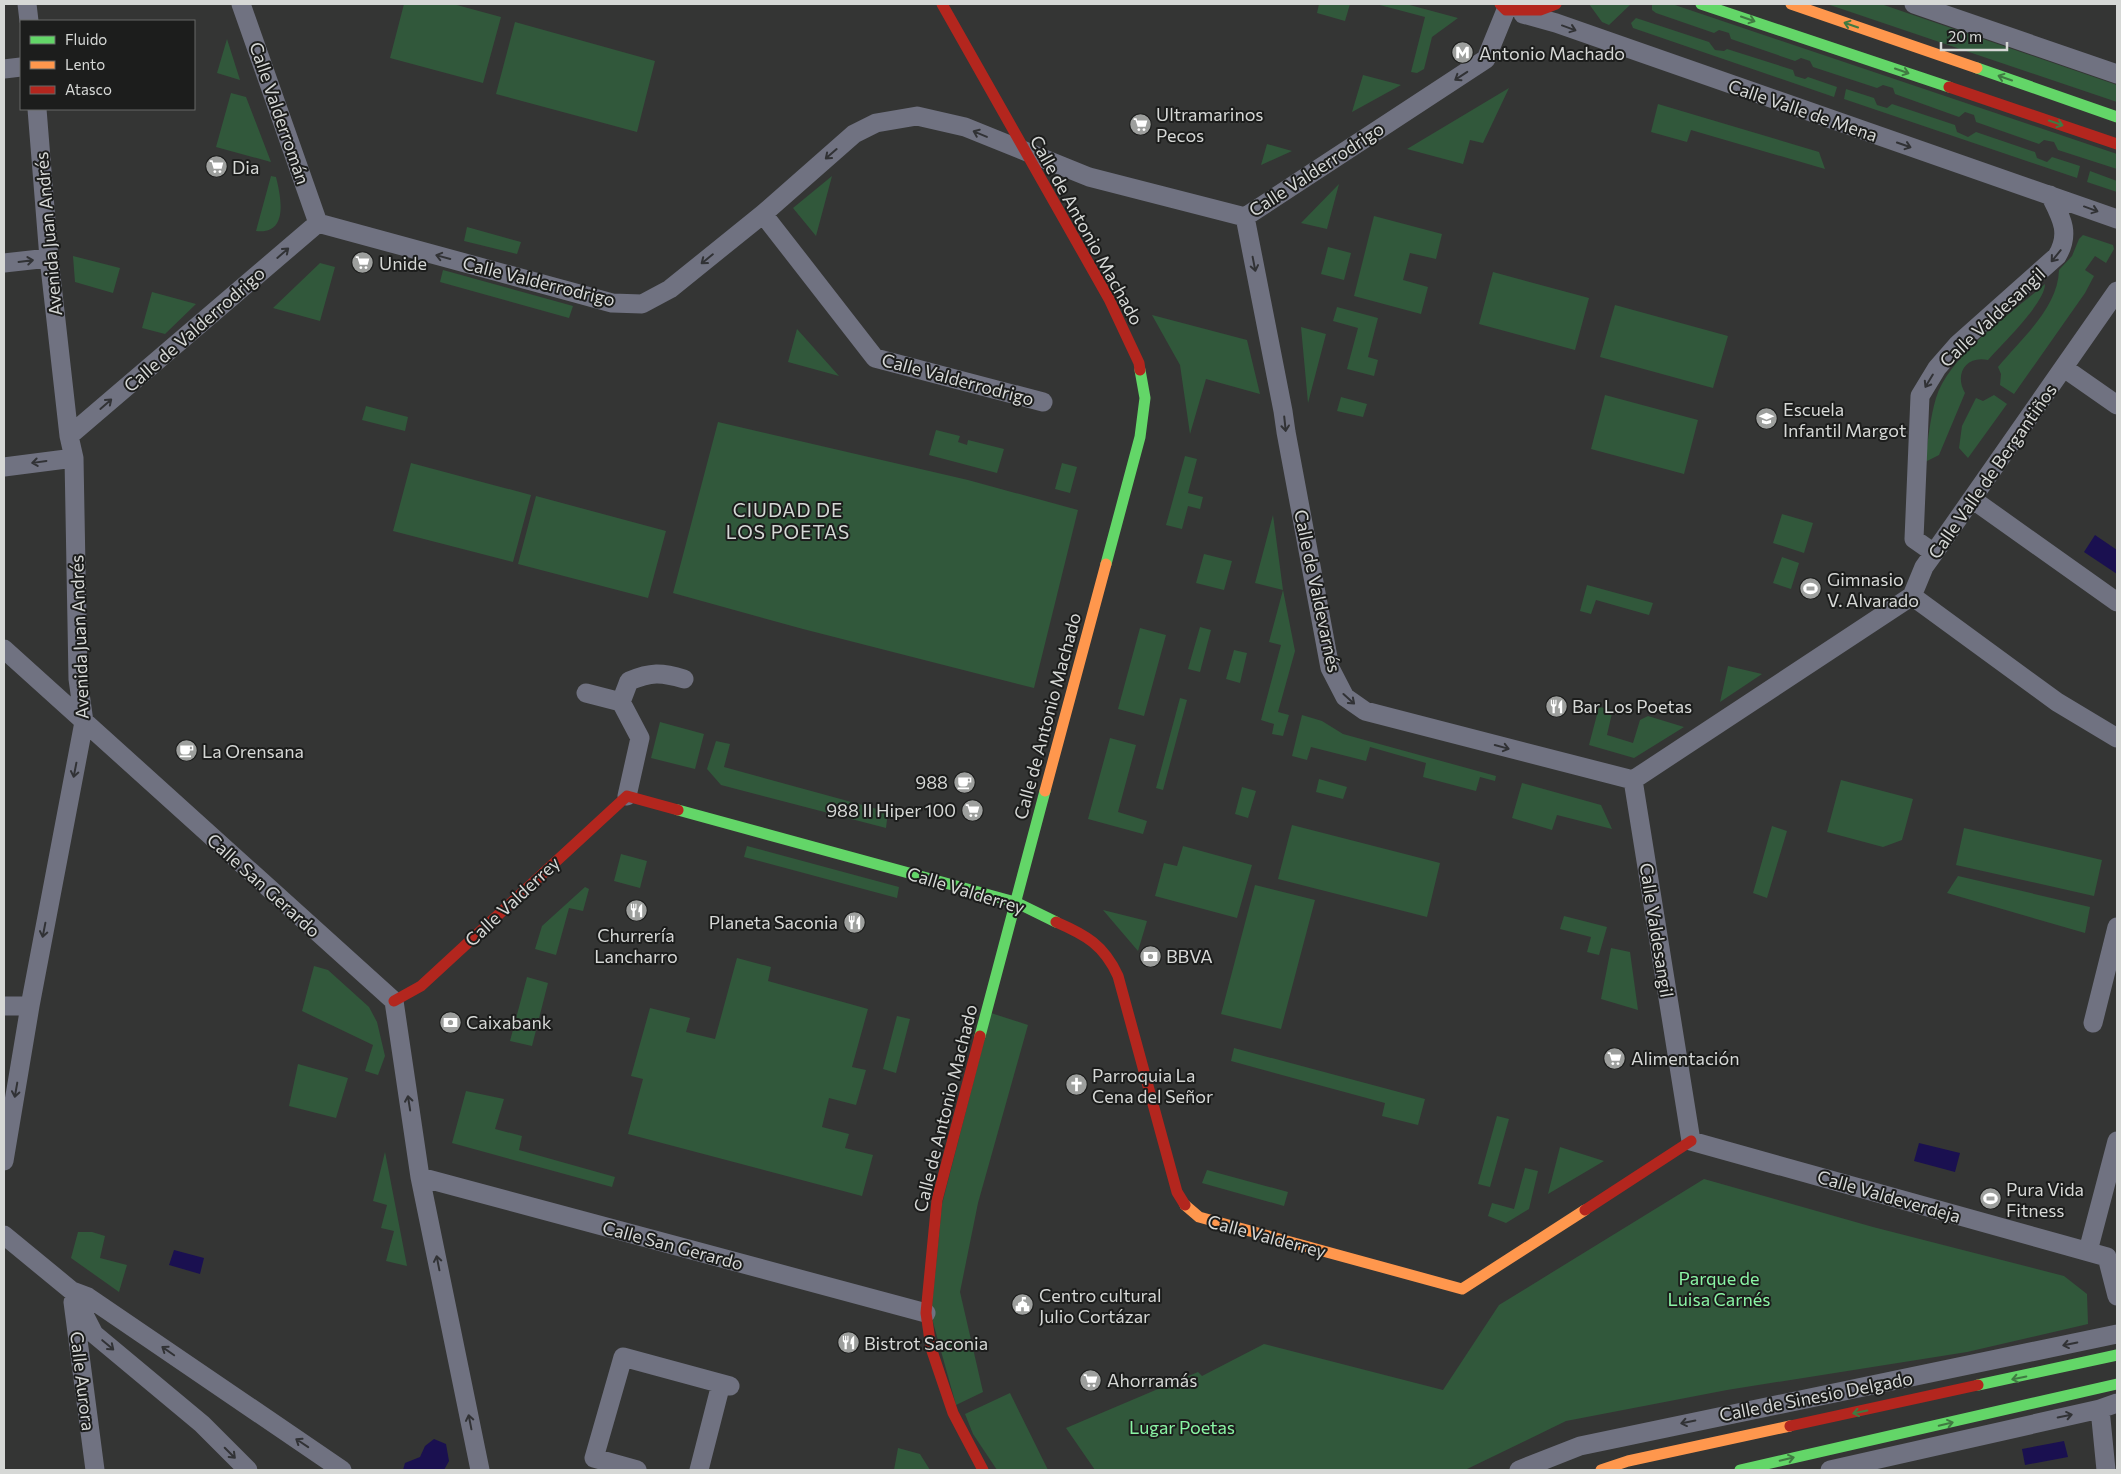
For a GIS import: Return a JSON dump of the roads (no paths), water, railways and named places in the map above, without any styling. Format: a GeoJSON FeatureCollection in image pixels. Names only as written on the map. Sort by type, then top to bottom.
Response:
{"type":"FeatureCollection","features":[{"type":"Feature","properties":{"kind":"street"},"geometry":{"type":"LineString","coordinates":[[27,4],[29,20]]}},
{"type":"Feature","properties":{"kind":"street","name":"Calle Valderromán"},"geometry":{"type":"LineString","coordinates":[[241,4],[318,223]]}},
{"type":"Feature","properties":{"kind":"street","name":"Calle de Antonio Machado"},"geometry":{"type":"LineString","coordinates":[[942,4],[1109,298],[1139,363],[1145,398],[1140,437],[937,1200],[926,1313],[931,1348],[941,1381],[957,1420],[983,1470]]}},
{"type":"Feature","properties":{"kind":"street"},"geometry":{"type":"LineString","coordinates":[[1498,6],[1540,10],[1556,4]]}},
{"type":"Feature","properties":{"kind":"street"},"geometry":{"type":"LineString","coordinates":[[1702,4],[2117,144]]}},
{"type":"Feature","properties":{"kind":"street"},"geometry":{"type":"LineString","coordinates":[[1791,4],[2117,117]]}},
{"type":"Feature","properties":{"kind":"street"},"geometry":{"type":"LineString","coordinates":[[1914,4],[2117,74]]}},
{"type":"Feature","properties":{"kind":"street","name":"Calle Valderrodrigo"},"geometry":{"type":"LineString","coordinates":[[318,223],[612,302],[642,304],[670,289],[763,214],[854,134],[876,123],[918,116],[964,127],[1089,177],[1245,217],[1486,60],[1498,6]]}},
{"type":"Feature","properties":{"kind":"street","name":"Calle Valle de Mena"},"geometry":{"type":"LineString","coordinates":[[1498,6],[1556,24],[2117,219]]}},
{"type":"Feature","properties":{"kind":"street"},"geometry":{"type":"LineString","coordinates":[[4,69],[20,67]]}},
{"type":"Feature","properties":{"kind":"street","name":"Avenida Juan Andrés"},"geometry":{"type":"LineString","coordinates":[[4,1161],[30,1006],[84,722],[78,679],[74,458],[69,436],[49,258],[37,110]]}},
{"type":"Feature","properties":{"kind":"street","name":"Calle Valdesangil"},"geometry":{"type":"LineString","coordinates":[[1934,553],[1914,539],[1920,396],[1936,368],[1958,344],[2035,278],[2057,256],[2064,244],[2065,233],[2060,216],[2050,195]]}},
{"type":"Feature","properties":{"kind":"street","name":"Calle Valderrodrigo"},"geometry":{"type":"LineString","coordinates":[[763,214],[875,358],[1043,402]]}},
{"type":"Feature","properties":{"kind":"street","name":"Calle de Valdevarnés"},"geometry":{"type":"LineString","coordinates":[[1245,217],[1330,668],[1344,697],[1365,711],[1633,780]]}},
{"type":"Feature","properties":{"kind":"street","name":"Calle de Valderrodrigo"},"geometry":{"type":"LineString","coordinates":[[69,436],[318,223]]}},
{"type":"Feature","properties":{"kind":"street"},"geometry":{"type":"LineString","coordinates":[[4,263],[49,258]]}},
{"type":"Feature","properties":{"kind":"street","name":"Calle Valle de Bergantiños"},"geometry":{"type":"LineString","coordinates":[[1912,596],[1924,567],[2117,291]]}},
{"type":"Feature","properties":{"kind":"street"},"geometry":{"type":"LineString","coordinates":[[2064,368],[2117,405]]}},
{"type":"Feature","properties":{"kind":"street"},"geometry":{"type":"LineString","coordinates":[[4,467],[74,458]]}},
{"type":"Feature","properties":{"kind":"street"},"geometry":{"type":"LineString","coordinates":[[1972,499],[2117,602]]}},
{"type":"Feature","properties":{"kind":"street"},"geometry":{"type":"LineString","coordinates":[[1633,780],[1912,596],[2057,702],[2117,738]]}},
{"type":"Feature","properties":{"kind":"street","name":"Calle San Gerardo"},"geometry":{"type":"LineString","coordinates":[[4,649],[394,1008]]}},
{"type":"Feature","properties":{"kind":"street"},"geometry":{"type":"LineString","coordinates":[[621,702],[629,682],[647,674],[665,673],[684,679]]}},
{"type":"Feature","properties":{"kind":"street"},"geometry":{"type":"LineString","coordinates":[[586,693],[621,702],[640,738],[627,796]]}},
{"type":"Feature","properties":{"kind":"street","name":"Calle Valdesangil"},"geometry":{"type":"LineString","coordinates":[[1633,780],[1691,1141]]}},
{"type":"Feature","properties":{"kind":"street","name":"Calle Valderrey"},"geometry":{"type":"LineString","coordinates":[[394,1008],[627,796],[1015,902],[1086,936],[1111,960],[1124,993],[1174,1182],[1184,1204],[1199,1217],[1462,1289],[1691,1141]]}},
{"type":"Feature","properties":{"kind":"street"},"geometry":{"type":"LineString","coordinates":[[2093,1023],[2117,927]]}},
{"type":"Feature","properties":{"kind":"street"},"geometry":{"type":"LineString","coordinates":[[4,1006],[30,1006]]}},
{"type":"Feature","properties":{"kind":"street"},"geometry":{"type":"LineString","coordinates":[[394,1008],[420,1177],[477,1468]]}},
{"type":"Feature","properties":{"kind":"street","name":"Calle Valdeverdeja"},"geometry":{"type":"LineString","coordinates":[[1691,1141],[2088,1251],[2112,1256],[2117,1296]]}},
{"type":"Feature","properties":{"kind":"street"},"geometry":{"type":"LineString","coordinates":[[2088,1251],[2117,1141]]}},
{"type":"Feature","properties":{"kind":"street","name":"Calle San Gerardo"},"geometry":{"type":"LineString","coordinates":[[420,1177],[926,1313]]}},
{"type":"Feature","properties":{"kind":"street"},"geometry":{"type":"LineString","coordinates":[[4,1235],[72,1291],[88,1296],[342,1470]]}},
{"type":"Feature","properties":{"kind":"street"},"geometry":{"type":"LineString","coordinates":[[72,1291],[94,1334],[202,1424],[248,1470]]}},
{"type":"Feature","properties":{"kind":"street","name":"Calle Aurora"},"geometry":{"type":"LineString","coordinates":[[72,1291],[94,1470]]}},
{"type":"Feature","properties":{"kind":"street","name":"Calle de Sinesio Delgado"},"geometry":{"type":"LineString","coordinates":[[1519,1470],[1580,1446],[2117,1334]]}},
{"type":"Feature","properties":{"kind":"street","name":"Calle de Sinesio Delgado"},"geometry":{"type":"LineString","coordinates":[[1601,1470],[1628,1461],[2117,1355]]}},
{"type":"Feature","properties":{"kind":"street"},"geometry":{"type":"LineString","coordinates":[[637,1470],[594,1458],[623,1357],[726,1385],[698,1470]]}},
{"type":"Feature","properties":{"kind":"street"},"geometry":{"type":"LineString","coordinates":[[1740,1470],[2117,1384]]}},
{"type":"Feature","properties":{"kind":"street"},"geometry":{"type":"LineString","coordinates":[[1830,1470],[2109,1406],[2106,1470]]}},
{"type":"Feature","properties":{"kind":"place","name":"Antonio Machado"},"geometry":{"type":"Point","coordinates":[1463,53]}},
{"type":"Feature","properties":{"kind":"place","name":"Ultramarinos Pecos"},"geometry":{"type":"Point","coordinates":[1140,124]}},
{"type":"Feature","properties":{"kind":"place","name":"Dia"},"geometry":{"type":"Point","coordinates":[216,167]}},
{"type":"Feature","properties":{"kind":"place","name":"Unide"},"geometry":{"type":"Point","coordinates":[363,263]}},
{"type":"Feature","properties":{"kind":"place","name":"Escuela Infantil Margot"},"geometry":{"type":"Point","coordinates":[1767,419]}},
{"type":"Feature","properties":{"kind":"place","name":"Gimnasio V. Alvarado"},"geometry":{"type":"Point","coordinates":[1811,589]}},
{"type":"Feature","properties":{"kind":"place","name":"Bar Los Poetas"},"geometry":{"type":"Point","coordinates":[1556,706]}},
{"type":"Feature","properties":{"kind":"place","name":"La Orensana"},"geometry":{"type":"Point","coordinates":[186,751]}},
{"type":"Feature","properties":{"kind":"place","name":"988"},"geometry":{"type":"Point","coordinates":[964,782]}},
{"type":"Feature","properties":{"kind":"place","name":"988 II Hiper 100"},"geometry":{"type":"Point","coordinates":[972,810]}},
{"type":"Feature","properties":{"kind":"place","name":"Churrería Lancharro"},"geometry":{"type":"Point","coordinates":[636,910]}},
{"type":"Feature","properties":{"kind":"place","name":"Planeta Saconia"},"geometry":{"type":"Point","coordinates":[854,922]}},
{"type":"Feature","properties":{"kind":"place","name":"BBVA"},"geometry":{"type":"Point","coordinates":[1150,956]}},
{"type":"Feature","properties":{"kind":"place","name":"Caixabank"},"geometry":{"type":"Point","coordinates":[450,1022]}},
{"type":"Feature","properties":{"kind":"place","name":"Alimentación"},"geometry":{"type":"Point","coordinates":[1615,1058]}},
{"type":"Feature","properties":{"kind":"place","name":"Parroquia La Cena del Señor"},"geometry":{"type":"Point","coordinates":[1076,1085]}},
{"type":"Feature","properties":{"kind":"place","name":"Pura Vida Fitness"},"geometry":{"type":"Point","coordinates":[1990,1199]}},
{"type":"Feature","properties":{"kind":"place","name":"Centro cultural Julio Cortázar"},"geometry":{"type":"Point","coordinates":[1023,1305]}},
{"type":"Feature","properties":{"kind":"place","name":"Bistrot Saconia"},"geometry":{"type":"Point","coordinates":[848,1343]}},
{"type":"Feature","properties":{"kind":"place","name":"Ahorramás"},"geometry":{"type":"Point","coordinates":[1091,1380]}},
{"type":"Feature","properties":{"kind":"district","name":"CIUDAD DE LOS POETAS"},"geometry":{"type":"Point","coordinates":[788,520]}},
{"type":"Feature","properties":{"kind":"park label","name":"Parque de Luisa Carnés"},"geometry":{"type":"Point","coordinates":[1719,1288]}},
{"type":"Feature","properties":{"kind":"park label","name":"Lugar Poetas"},"geometry":{"type":"Point","coordinates":[1182,1427]}}]}
